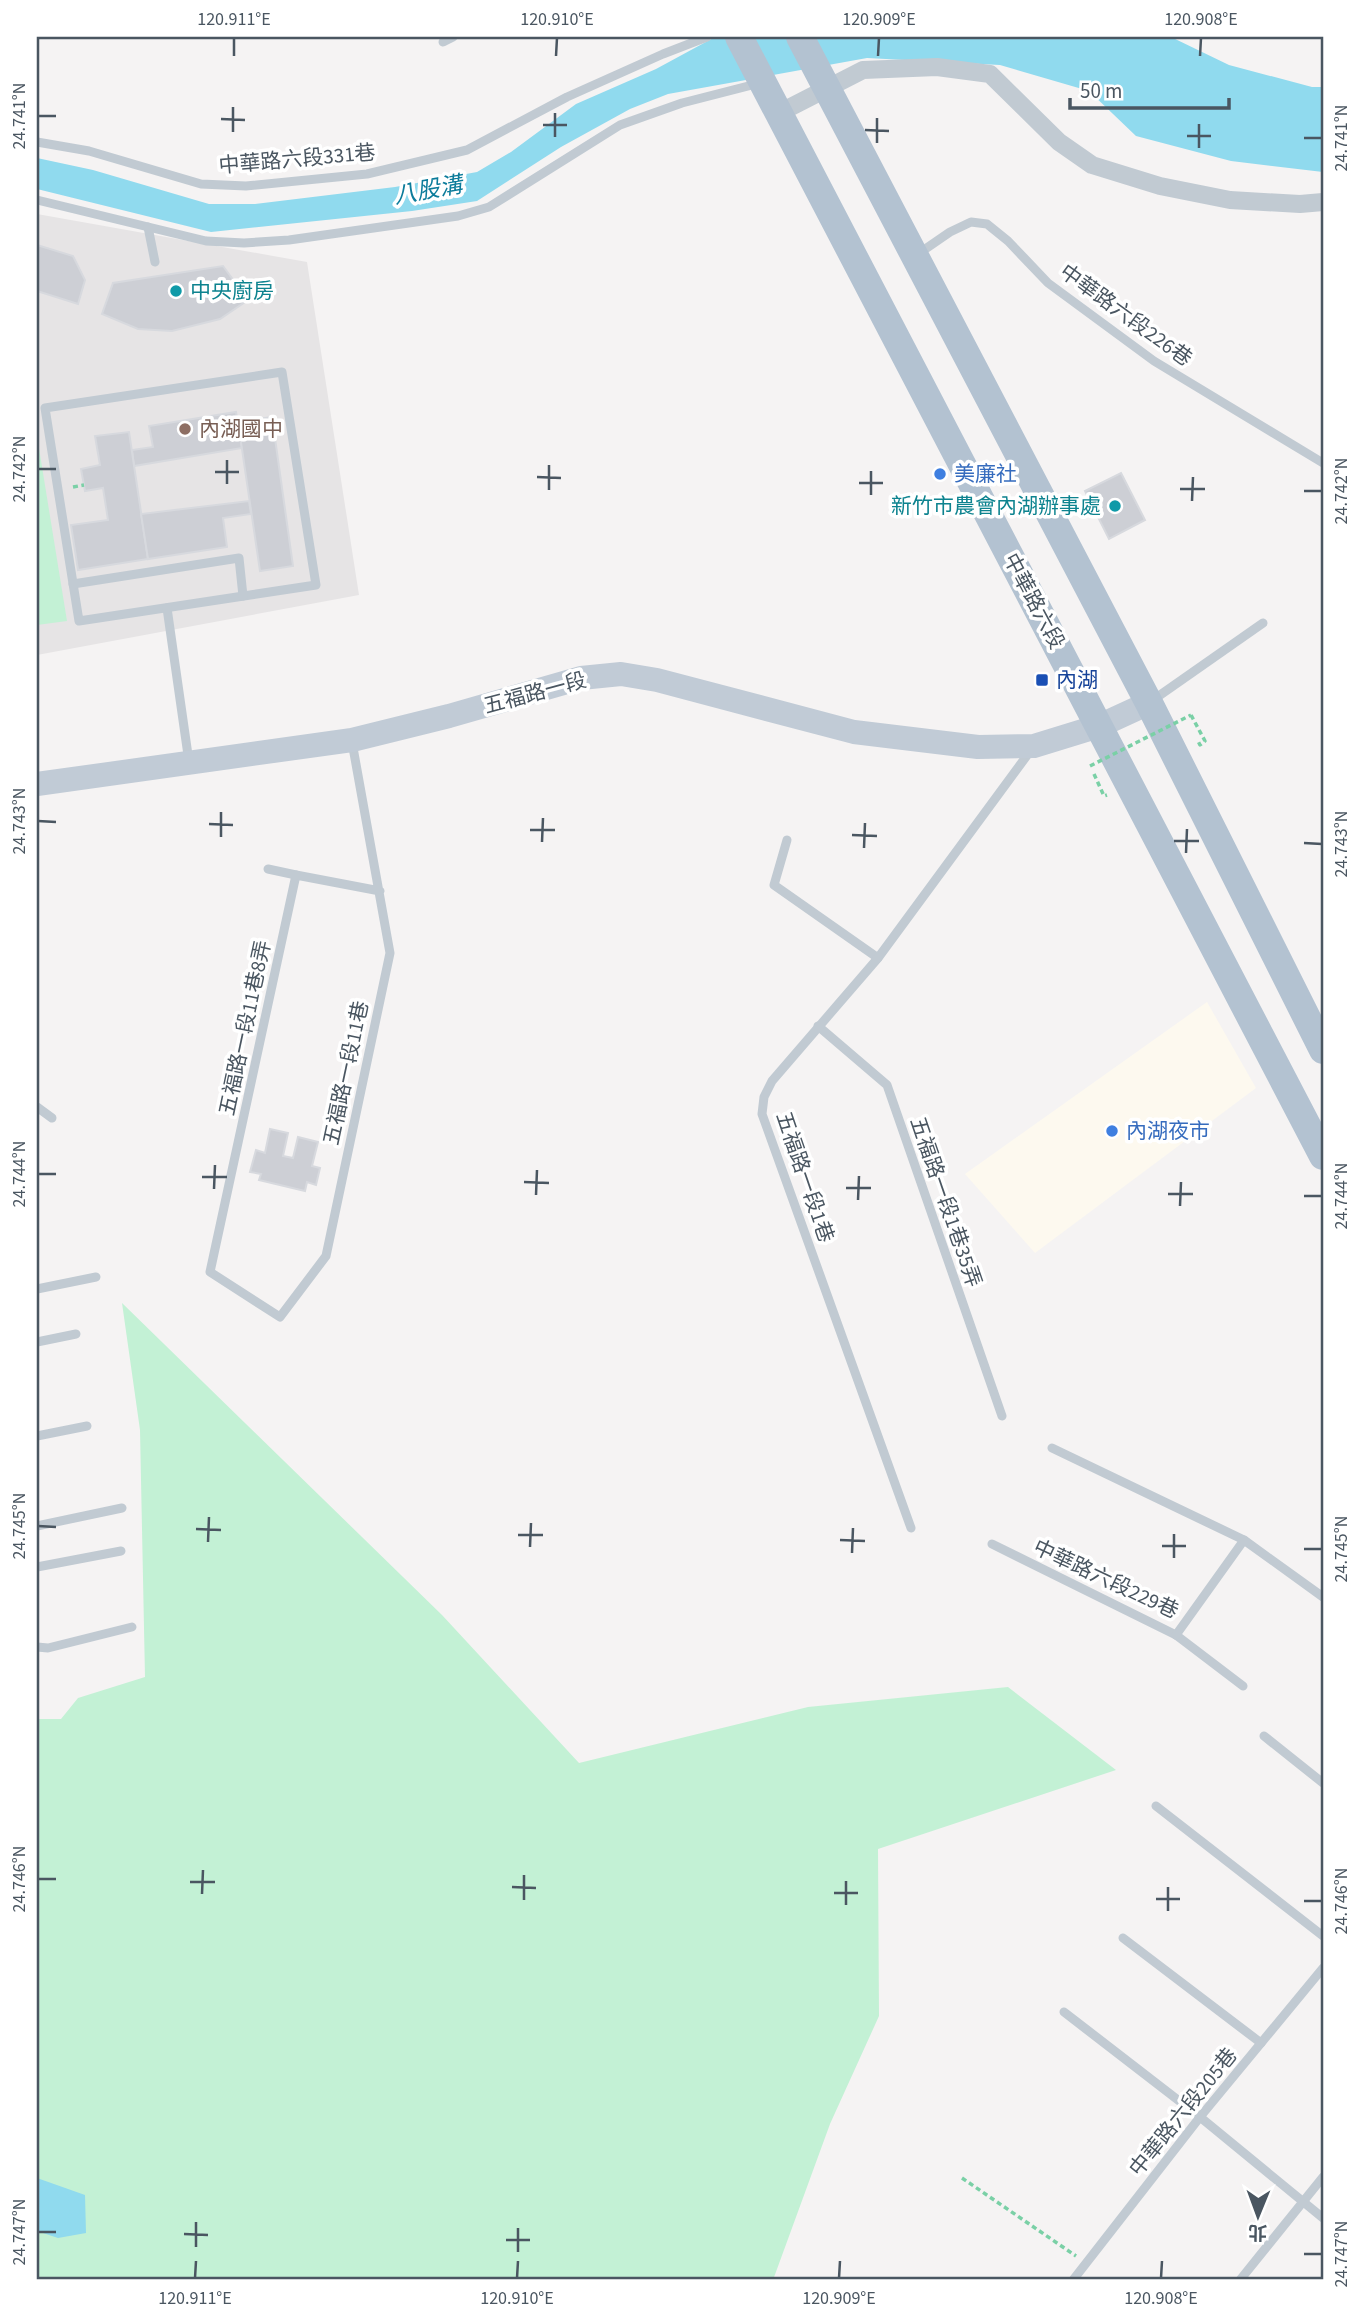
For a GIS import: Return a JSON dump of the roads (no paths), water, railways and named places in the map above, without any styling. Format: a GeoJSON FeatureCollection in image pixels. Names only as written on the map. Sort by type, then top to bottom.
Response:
{"type":"FeatureCollection","features":[{"type":"Feature","properties":{"kind":"main road","name":"中華路六段"},"geometry":{"type":"LineString","coordinates":[[739,37],[1323,1156]]}},
{"type":"Feature","properties":{"kind":"main road"},"geometry":{"type":"LineString","coordinates":[[800,37],[917,256],[1149,704],[1323,1050]]}},
{"type":"Feature","properties":{"kind":"main road","name":"五福路一段"},"geometry":{"type":"LineString","coordinates":[[37,784],[352,740],[449,716],[581,678],[621,674],[657,680],[854,732],[978,747],[1034,746],[1099,726],[1149,704]]}},
{"type":"Feature","properties":{"kind":"street"},"geometry":{"type":"LineString","coordinates":[[779,113],[863,71],[937,67],[990,74],[1059,142],[1092,165],[1160,186],[1230,200],[1300,204],[1323,202]]}},
{"type":"Feature","properties":{"kind":"lane"},"geometry":{"type":"LineString","coordinates":[[443,42],[453,37]]}},
{"type":"Feature","properties":{"kind":"lane","name":"中華路六段331巷"},"geometry":{"type":"LineString","coordinates":[[37,142],[89,151],[201,184],[246,186],[367,174],[467,150],[567,97],[707,37]]}},
{"type":"Feature","properties":{"kind":"lane"},"geometry":{"type":"LineString","coordinates":[[37,200],[206,241],[244,243],[289,240],[458,216],[489,207],[620,125],[682,103],[764,82]]}},
{"type":"Feature","properties":{"kind":"lane","name":"中華路六段226巷"},"geometry":{"type":"LineString","coordinates":[[917,256],[950,232],[971,222],[987,223],[1048,283],[1154,361],[1323,463]]}},
{"type":"Feature","properties":{"kind":"lane"},"geometry":{"type":"LineString","coordinates":[[148,226],[155,262]]}},
{"type":"Feature","properties":{"kind":"lane"},"geometry":{"type":"LineString","coordinates":[[282,372],[316,584],[243,596],[79,621],[46,408],[282,372]]}},
{"type":"Feature","properties":{"kind":"lane"},"geometry":{"type":"LineString","coordinates":[[73,584],[239,558],[243,596]]}},
{"type":"Feature","properties":{"kind":"lane"},"geometry":{"type":"LineString","coordinates":[[167,608],[189,762]]}},
{"type":"Feature","properties":{"kind":"lane"},"geometry":{"type":"LineString","coordinates":[[1149,704],[1264,623]]}},
{"type":"Feature","properties":{"kind":"lane","name":"五福路一段11巷"},"geometry":{"type":"LineString","coordinates":[[210,1272],[281,1317],[326,1256],[390,953],[352,740]]}},
{"type":"Feature","properties":{"kind":"lane","name":"五福路一段1巷"},"geometry":{"type":"LineString","coordinates":[[911,1528],[762,1114],[764,1097],[772,1081],[878,958],[1034,746]]}},
{"type":"Feature","properties":{"kind":"lane"},"geometry":{"type":"LineString","coordinates":[[787,840],[774,885],[878,958]]}},
{"type":"Feature","properties":{"kind":"lane"},"geometry":{"type":"LineString","coordinates":[[268,869],[380,891]]}},
{"type":"Feature","properties":{"kind":"lane","name":"五福路一段11巷8弄"},"geometry":{"type":"LineString","coordinates":[[210,1272],[296,875]]}},
{"type":"Feature","properties":{"kind":"lane","name":"五福路一段1巷35弄"},"geometry":{"type":"LineString","coordinates":[[818,1026],[887,1085],[1002,1416]]}},
{"type":"Feature","properties":{"kind":"lane"},"geometry":{"type":"LineString","coordinates":[[37,1107],[52,1118]]}},
{"type":"Feature","properties":{"kind":"lane"},"geometry":{"type":"LineString","coordinates":[[37,1289],[96,1278]]}},
{"type":"Feature","properties":{"kind":"lane"},"geometry":{"type":"LineString","coordinates":[[37,1342],[76,1334]]}},
{"type":"Feature","properties":{"kind":"lane"},"geometry":{"type":"LineString","coordinates":[[37,1436],[87,1426]]}},
{"type":"Feature","properties":{"kind":"lane"},"geometry":{"type":"LineString","coordinates":[[1052,1448],[1244,1540],[1323,1597]]}},
{"type":"Feature","properties":{"kind":"lane"},"geometry":{"type":"LineString","coordinates":[[37,1526],[122,1508]]}},
{"type":"Feature","properties":{"kind":"lane","name":"中華路六段229巷"},"geometry":{"type":"LineString","coordinates":[[992,1544],[1176,1636],[1244,1540]]}},
{"type":"Feature","properties":{"kind":"lane"},"geometry":{"type":"LineString","coordinates":[[37,1567],[121,1551]]}},
{"type":"Feature","properties":{"kind":"lane"},"geometry":{"type":"LineString","coordinates":[[37,1647],[48,1648],[132,1628]]}},
{"type":"Feature","properties":{"kind":"lane"},"geometry":{"type":"LineString","coordinates":[[1176,1636],[1243,1686]]}},
{"type":"Feature","properties":{"kind":"lane"},"geometry":{"type":"LineString","coordinates":[[1264,1736],[1323,1783]]}},
{"type":"Feature","properties":{"kind":"lane"},"geometry":{"type":"LineString","coordinates":[[1156,1806],[1323,1936]]}},
{"type":"Feature","properties":{"kind":"lane"},"geometry":{"type":"LineString","coordinates":[[1123,1938],[1261,2043]]}},
{"type":"Feature","properties":{"kind":"lane","name":"中華路六段205巷"},"geometry":{"type":"LineString","coordinates":[[1073,2280],[1200,2117],[1323,1968]]}},
{"type":"Feature","properties":{"kind":"lane"},"geometry":{"type":"LineString","coordinates":[[1064,2011],[1200,2117],[1323,2218]]}},
{"type":"Feature","properties":{"kind":"lane"},"geometry":{"type":"LineString","coordinates":[[1240,2280],[1323,2177]]}},
{"type":"Feature","properties":{"kind":"water","name":"八股溝"},"geometry":{"type":"Polygon","coordinates":[[[715,37],[1171,37],[1229,65],[1312,87],[1323,87],[1323,172],[1231,161],[1136,136],[1089,91],[1000,65],[867,58],[668,94],[630,109],[561,147],[477,201],[412,211],[211,232],[37,189],[37,158],[93,170],[209,204],[255,204],[395,187],[477,172],[511,152],[576,104],[656,69],[715,37]]]}},
{"type":"Feature","properties":{"kind":"water"},"geometry":{"type":"Polygon","coordinates":[[[37,2178],[85,2195],[86,2233],[58,2238],[37,2231],[37,2178]]]}},
{"type":"Feature","properties":{"kind":"place","name":"中央廚房"},"geometry":{"type":"Point","coordinates":[176,291]}},
{"type":"Feature","properties":{"kind":"place","name":"內湖國中"},"geometry":{"type":"Point","coordinates":[185,429]}},
{"type":"Feature","properties":{"kind":"place","name":"美廉社"},"geometry":{"type":"Point","coordinates":[940,474]}},
{"type":"Feature","properties":{"kind":"place","name":"新竹市農會內湖辦事處"},"geometry":{"type":"Point","coordinates":[1115,506]}},
{"type":"Feature","properties":{"kind":"place","name":"內湖"},"geometry":{"type":"Point","coordinates":[1042,680]}},
{"type":"Feature","properties":{"kind":"place","name":"內湖夜市"},"geometry":{"type":"Point","coordinates":[1112,1131]}}]}
